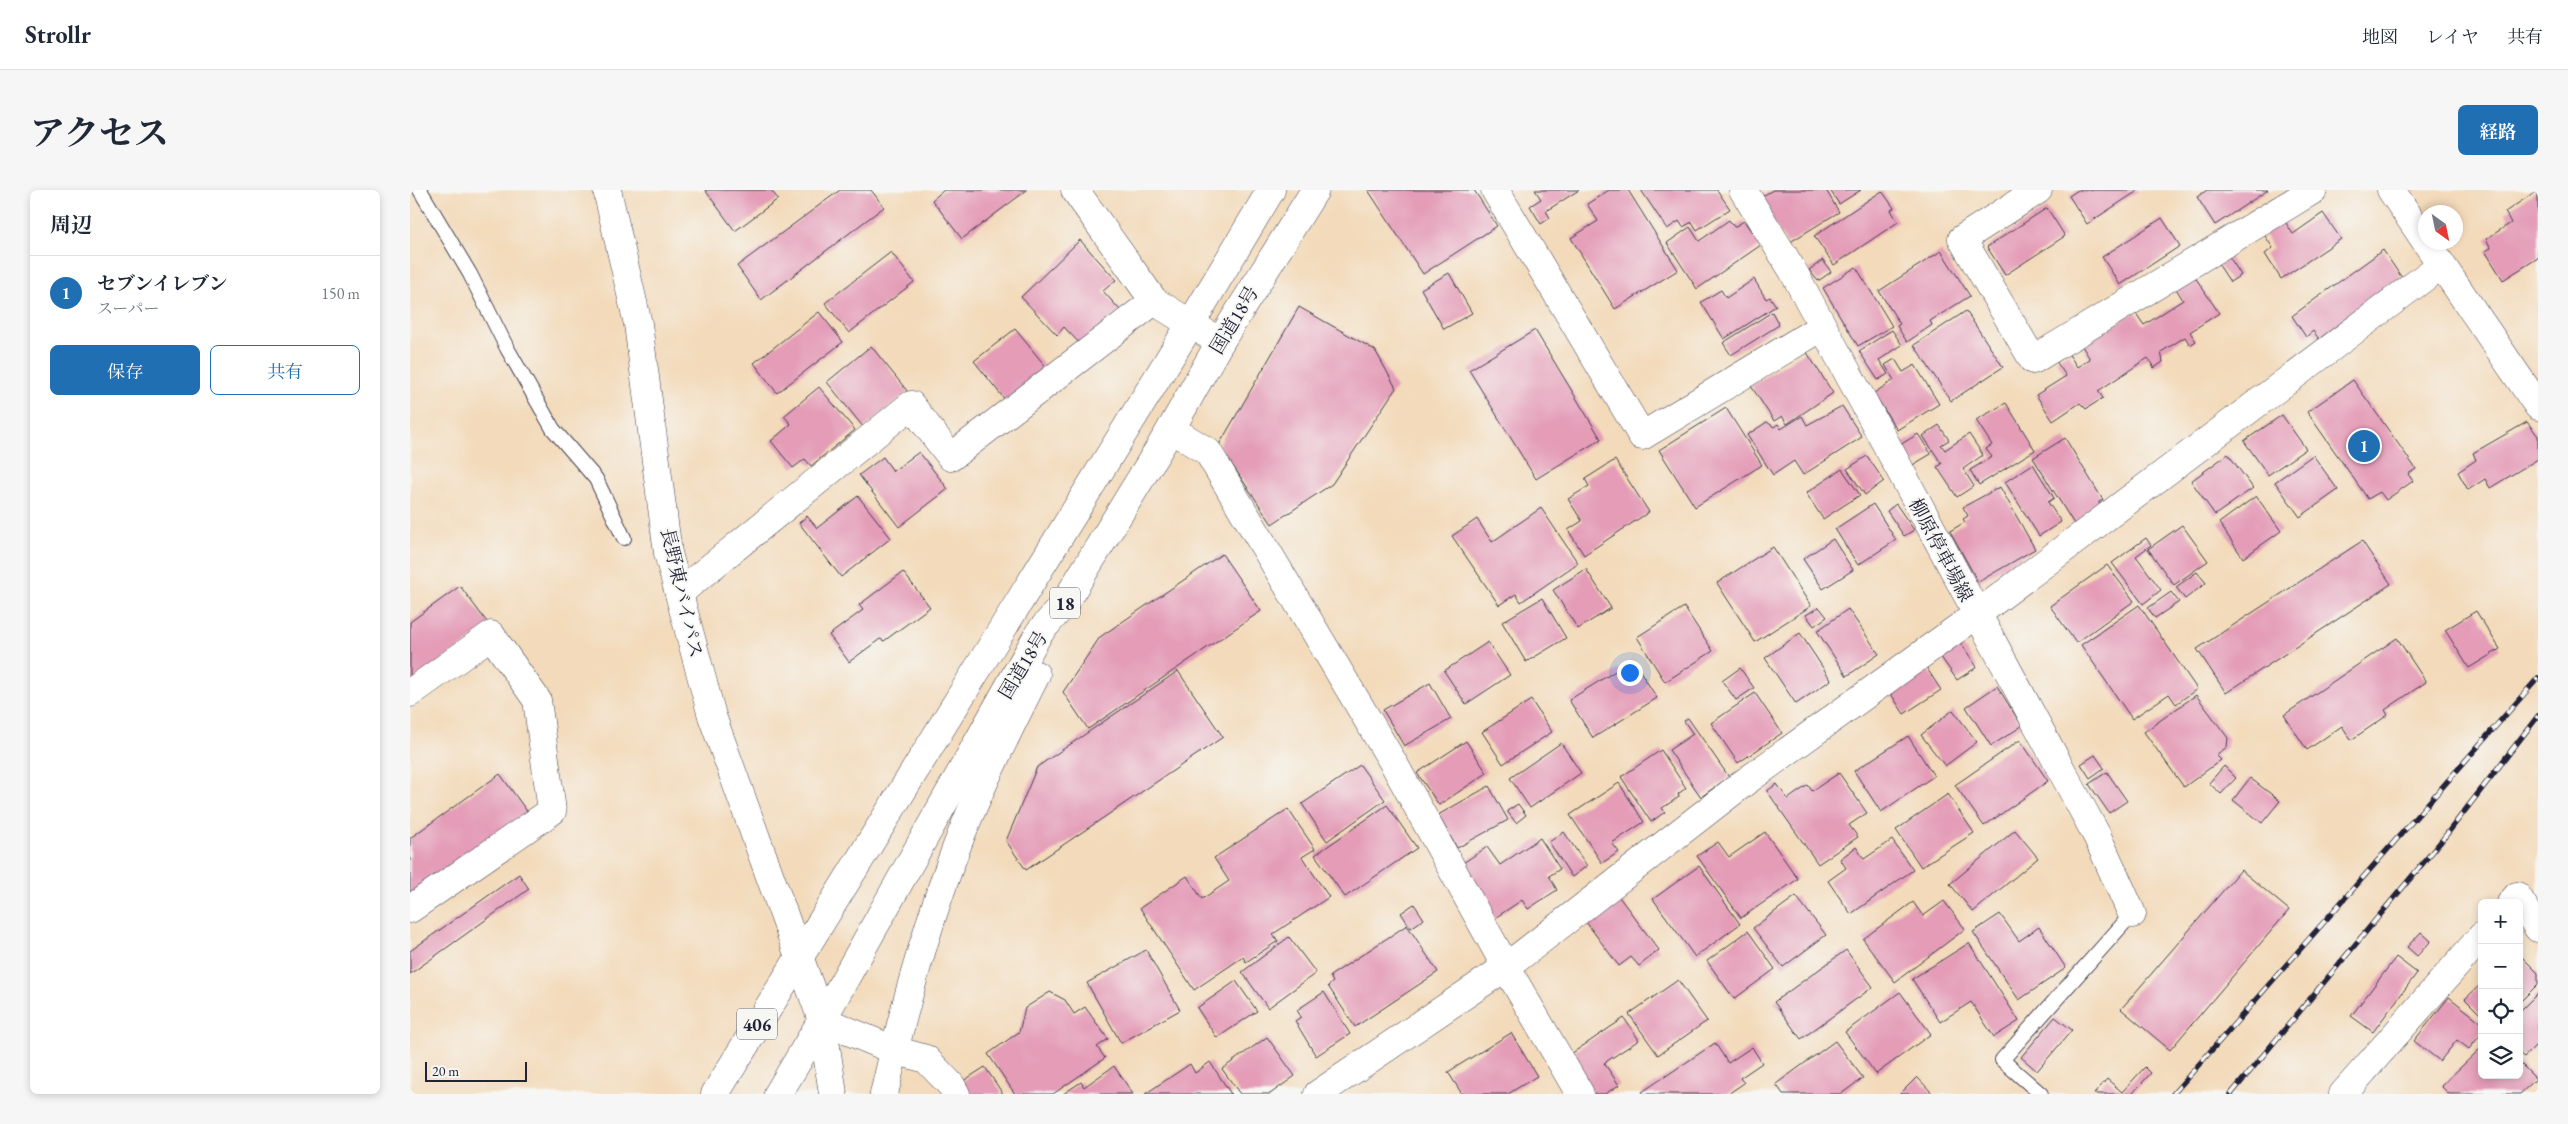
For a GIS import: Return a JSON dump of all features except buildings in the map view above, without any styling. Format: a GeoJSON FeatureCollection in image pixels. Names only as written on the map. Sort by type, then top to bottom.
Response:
{"type":"FeatureCollection","features":[{"type":"Feature","properties":{"kind":"main road","name":"長野東バイパス"},"geometry":{"type":"LineString","coordinates":[[607,190],[638,324],[668,553],[712,716],[822,1020],[833,1094]]}},
{"type":"Feature","properties":{"kind":"main road"},"geometry":{"type":"LineString","coordinates":[[1075,190],[1154,300],[1190,325],[1220,342]]}},
{"type":"Feature","properties":{"kind":"main road","name":"国道18号"},"geometry":{"type":"LineString","coordinates":[[800,955],[1190,325],[1270,190]]}},
{"type":"Feature","properties":{"kind":"main road","name":"国道18号"},"geometry":{"type":"LineString","coordinates":[[778,1094],[822,1020],[1039,633],[1064,604],[1171,429],[1220,342],[1315,190]]}},
{"type":"Feature","properties":{"kind":"main road"},"geometry":{"type":"LineString","coordinates":[[1495,190],[1642,436],[1822,327]]}},
{"type":"Feature","properties":{"kind":"main road","name":"柳原停車場線"},"geometry":{"type":"LineString","coordinates":[[1743,190],[1793,271],[1976,615],[2097,836],[2132,914]]}},
{"type":"Feature","properties":{"kind":"main road"},"geometry":{"type":"LineString","coordinates":[[2038,190],[1962,239],[2033,360],[2313,190]]}},
{"type":"Feature","properties":{"kind":"main road"},"geometry":{"type":"LineString","coordinates":[[2391,190],[2418,230]]}},
{"type":"Feature","properties":{"kind":"main road"},"geometry":{"type":"LineString","coordinates":[[2431,250],[2538,406]]}},
{"type":"Feature","properties":{"kind":"main road"},"geometry":{"type":"LineString","coordinates":[[1318,1094],[1506,967],[1745,782],[1976,615],[2441,265]]}},
{"type":"Feature","properties":{"kind":"main road"},"geometry":{"type":"LineString","coordinates":[[679,593],[911,405],[951,457],[1154,300]]}},
{"type":"Feature","properties":{"kind":"main road"},"geometry":{"type":"LineString","coordinates":[[1171,429],[1208,452],[1394,764],[1506,967],[1580,1094]]}},
{"type":"Feature","properties":{"kind":"main road"},"geometry":{"type":"LineString","coordinates":[[884,1094],[894,1050],[924,948],[962,834],[994,760],[1055,637],[1064,604]]}},
{"type":"Feature","properties":{"kind":"main road"},"geometry":{"type":"LineString","coordinates":[[410,694],[490,635],[537,700],[552,811],[410,909]]}},
{"type":"Feature","properties":{"kind":"main road"},"geometry":{"type":"LineString","coordinates":[[2523,905],[2538,928]]}},
{"type":"Feature","properties":{"kind":"main road"},"geometry":{"type":"LineString","coordinates":[[2343,1094],[2478,941]]}},
{"type":"Feature","properties":{"kind":"main road","name":"406"},"geometry":{"type":"LineString","coordinates":[[715,1094],[800,955]]}},
{"type":"Feature","properties":{"kind":"main road"},"geometry":{"type":"LineString","coordinates":[[822,1020],[894,1050],[926,1060],[951,1085],[956,1094]]}},
{"type":"Feature","properties":{"kind":"lane"},"geometry":{"type":"LineString","coordinates":[[420,190],[470,274],[507,348],[553,430],[596,479],[624,538]]}},
{"type":"Feature","properties":{"kind":"lane"},"geometry":{"type":"LineString","coordinates":[[2041,1094],[2002,1060],[2132,914]]}},
{"type":"Feature","properties":{"kind":"railway"},"geometry":{"type":"LineString","coordinates":[[2173,1094],[2538,678]]}},
{"type":"Feature","properties":{"kind":"railway"},"geometry":{"type":"LineString","coordinates":[[2231,1094],[2443,839],[2538,716]]}},
{"type":"Feature","properties":{"kind":"place","name":"セブンイレブン"},"geometry":{"type":"Point","coordinates":[2364,446]}}]}
